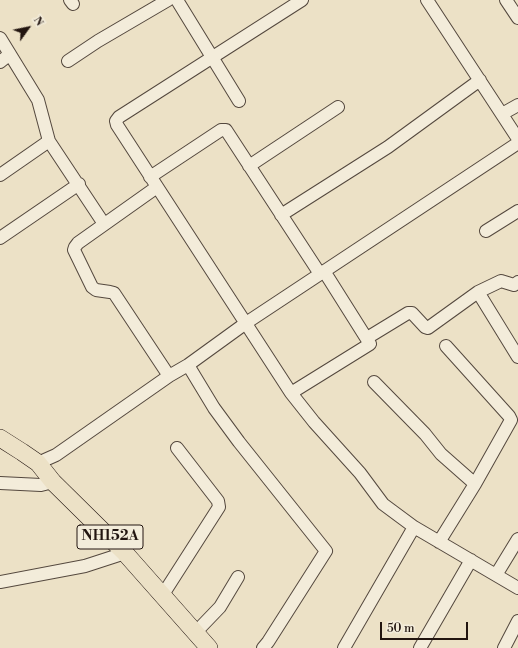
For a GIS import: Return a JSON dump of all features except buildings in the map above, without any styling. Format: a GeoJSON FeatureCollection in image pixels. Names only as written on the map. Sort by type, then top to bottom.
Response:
{"type":"FeatureCollection","features":[{"type":"Feature","properties":{"kind":"highway","name":"NH152A"},"geometry":{"type":"LineString","coordinates":[[0,438],[38,463],[53,482],[125,553],[195,634],[209,648]]}},
{"type":"Feature","properties":{"kind":"street"},"geometry":{"type":"LineString","coordinates":[[68,61],[98,41],[168,0]]}},
{"type":"Feature","properties":{"kind":"street"},"geometry":{"type":"LineString","coordinates":[[177,0],[239,101]]}},
{"type":"Feature","properties":{"kind":"street"},"geometry":{"type":"LineString","coordinates":[[302,0],[117,118],[117,125],[291,393],[314,422],[360,473],[383,504],[414,527],[518,588]]}},
{"type":"Feature","properties":{"kind":"street"},"geometry":{"type":"LineString","coordinates":[[427,0],[518,138]]}},
{"type":"Feature","properties":{"kind":"street"},"geometry":{"type":"LineString","coordinates":[[506,0],[518,18]]}},
{"type":"Feature","properties":{"kind":"street"},"geometry":{"type":"LineString","coordinates":[[0,38],[38,100],[50,141],[104,224]]}},
{"type":"Feature","properties":{"kind":"street"},"geometry":{"type":"LineString","coordinates":[[0,62],[10,54]]}},
{"type":"Feature","properties":{"kind":"street"},"geometry":{"type":"LineString","coordinates":[[281,215],[388,146],[480,80]]}},
{"type":"Feature","properties":{"kind":"street"},"geometry":{"type":"LineString","coordinates":[[502,114],[518,105]]}},
{"type":"Feature","properties":{"kind":"street"},"geometry":{"type":"LineString","coordinates":[[249,166],[338,107]]}},
{"type":"Feature","properties":{"kind":"street"},"geometry":{"type":"LineString","coordinates":[[169,376],[114,293],[96,290],[92,287],[74,250],[78,243],[104,224],[154,182],[224,130],[228,131],[281,215],[370,342],[369,346],[291,393]]}},
{"type":"Feature","properties":{"kind":"street"},"geometry":{"type":"LineString","coordinates":[[0,175],[50,141]]}},
{"type":"Feature","properties":{"kind":"street"},"geometry":{"type":"LineString","coordinates":[[38,463],[56,455],[169,376],[188,365],[246,323],[518,143]]}},
{"type":"Feature","properties":{"kind":"street"},"geometry":{"type":"LineString","coordinates":[[0,238],[79,184]]}},
{"type":"Feature","properties":{"kind":"street"},"geometry":{"type":"LineString","coordinates":[[486,231],[518,211]]}},
{"type":"Feature","properties":{"kind":"street"},"geometry":{"type":"LineString","coordinates":[[367,338],[408,313],[412,313],[425,327],[428,328],[478,292],[501,280],[514,285],[518,282]]}},
{"type":"Feature","properties":{"kind":"street"},"geometry":{"type":"LineString","coordinates":[[478,292],[518,357]]}},
{"type":"Feature","properties":{"kind":"street"},"geometry":{"type":"LineString","coordinates":[[439,542],[475,484],[511,420],[446,346]]}},
{"type":"Feature","properties":{"kind":"street"},"geometry":{"type":"LineString","coordinates":[[188,365],[214,408],[239,442],[326,551],[263,648]]}},
{"type":"Feature","properties":{"kind":"street"},"geometry":{"type":"LineString","coordinates":[[374,382],[426,434],[441,454],[475,484]]}},
{"type":"Feature","properties":{"kind":"street"},"geometry":{"type":"LineString","coordinates":[[162,596],[220,508],[218,501],[177,448]]}},
{"type":"Feature","properties":{"kind":"street"},"geometry":{"type":"LineString","coordinates":[[0,483],[41,484],[53,482]]}},
{"type":"Feature","properties":{"kind":"street"},"geometry":{"type":"LineString","coordinates":[[344,648],[414,527]]}},
{"type":"Feature","properties":{"kind":"street"},"geometry":{"type":"LineString","coordinates":[[496,575],[518,539]]}},
{"type":"Feature","properties":{"kind":"street"},"geometry":{"type":"LineString","coordinates":[[0,582],[85,566],[125,553]]}},
{"type":"Feature","properties":{"kind":"street"},"geometry":{"type":"LineString","coordinates":[[420,648],[471,560]]}},
{"type":"Feature","properties":{"kind":"street"},"geometry":{"type":"LineString","coordinates":[[195,634],[220,608],[238,577]]}},
{"type":"Feature","properties":{"kind":"street"},"geometry":{"type":"LineString","coordinates":[[504,648],[518,621]]}}]}
